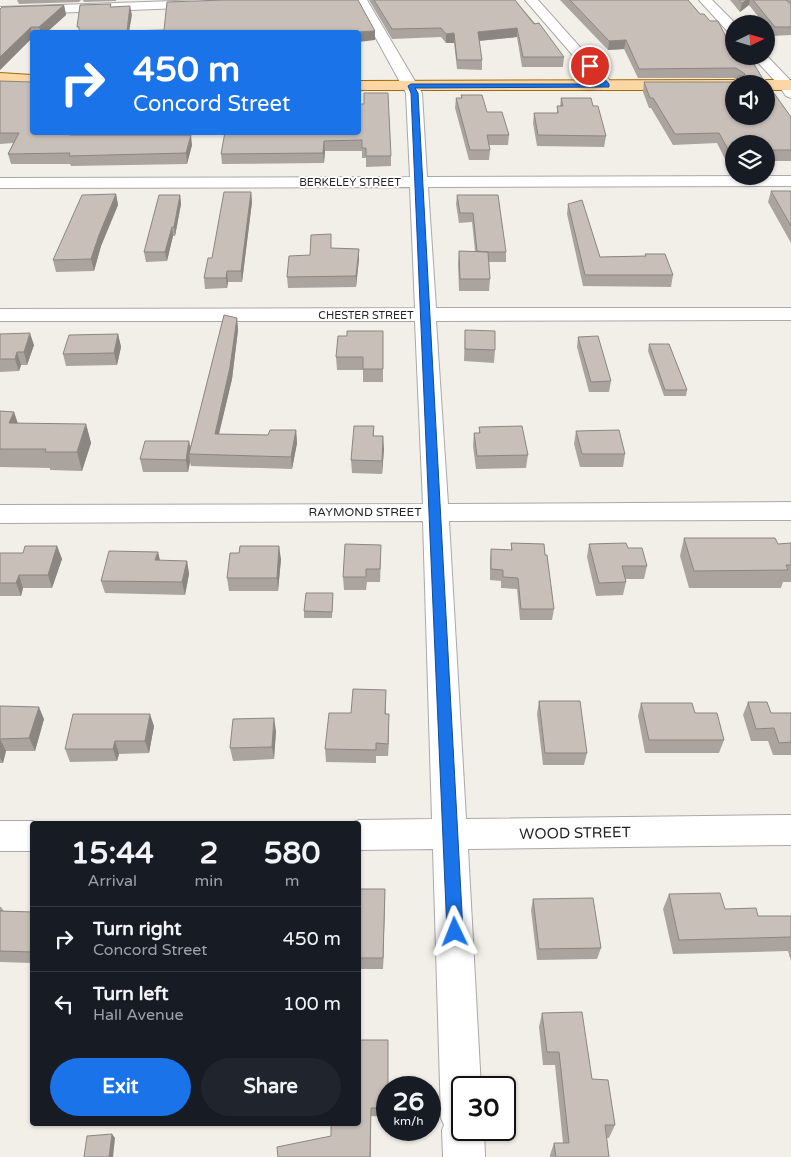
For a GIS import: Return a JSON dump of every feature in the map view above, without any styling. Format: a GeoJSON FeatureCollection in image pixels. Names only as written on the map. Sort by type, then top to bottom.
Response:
{"type":"FeatureCollection","features":[{"type":"Feature","properties":{"kind":"main road"},"geometry":{"type":"LineString","coordinates":[[0,77],[30,79]]}},
{"type":"Feature","properties":{"kind":"main road"},"geometry":{"type":"LineString","coordinates":[[361,86],[725,85]]}},
{"type":"Feature","properties":{"kind":"main road"},"geometry":{"type":"LineString","coordinates":[[775,86],[789,88]]}},
{"type":"Feature","properties":{"kind":"street"},"geometry":{"type":"LineString","coordinates":[[361,0],[414,93],[436,512],[460,1076]]}},
{"type":"Feature","properties":{"kind":"street"},"geometry":{"type":"LineString","coordinates":[[531,0],[607,86]]}},
{"type":"Feature","properties":{"kind":"street"},"geometry":{"type":"LineString","coordinates":[[704,0],[725,21]]}},
{"type":"Feature","properties":{"kind":"street"},"geometry":{"type":"LineString","coordinates":[[0,11],[68,9],[138,3],[217,4]]}},
{"type":"Feature","properties":{"kind":"street"},"geometry":{"type":"LineString","coordinates":[[65,25],[68,9]]}},
{"type":"Feature","properties":{"kind":"street"},"geometry":{"type":"LineString","coordinates":[[767,65],[789,88]]}},
{"type":"Feature","properties":{"kind":"street","name":"BERKELEY STREET"},"geometry":{"type":"LineString","coordinates":[[0,183],[791,181]]}},
{"type":"Feature","properties":{"kind":"street","name":"CHESTER STREET"},"geometry":{"type":"LineString","coordinates":[[0,315],[791,314]]}},
{"type":"Feature","properties":{"kind":"street","name":"RAYMOND STREET"},"geometry":{"type":"LineString","coordinates":[[0,514],[791,511]]}},
{"type":"Feature","properties":{"kind":"street","name":"WOOD STREET"},"geometry":{"type":"LineString","coordinates":[[361,835],[791,830]]}},
{"type":"Feature","properties":{"kind":"street"},"geometry":{"type":"LineString","coordinates":[[0,836],[30,836]]}},
{"type":"Feature","properties":{"kind":"street"},"geometry":{"type":"LineString","coordinates":[[463,1141],[464,1157]]}},
{"type":"Feature","properties":{"kind":"building"},"geometry":{"type":"Polygon","coordinates":[[[358,0],[375,31],[164,30],[167,2],[358,0]]]}},
{"type":"Feature","properties":{"kind":"building"},"geometry":{"type":"Polygon","coordinates":[[[374,0],[515,0],[534,24],[539,23],[564,57],[523,57],[517,28],[478,32],[482,60],[457,60],[454,33],[446,34],[441,28],[392,29],[374,0]]]}},
{"type":"Feature","properties":{"kind":"building"},"geometry":{"type":"Polygon","coordinates":[[[570,0],[688,0],[700,14],[704,14],[710,21],[718,21],[725,35],[725,65],[754,65],[761,75],[744,75],[736,68],[639,69],[626,40],[609,41],[570,0]]]}},
{"type":"Feature","properties":{"kind":"building"},"geometry":{"type":"Polygon","coordinates":[[[753,0],[786,0],[791,4],[791,27],[775,27],[775,15],[765,15],[753,0]]]}},
{"type":"Feature","properties":{"kind":"building"},"geometry":{"type":"Polygon","coordinates":[[[111,4],[110,7],[130,6],[127,30],[79,30],[79,27],[77,27],[80,5],[111,4]]]}},
{"type":"Feature","properties":{"kind":"building"},"geometry":{"type":"Polygon","coordinates":[[[64,5],[39,27],[31,27],[0,57],[0,9],[2,7],[64,5]]]}},
{"type":"Feature","properties":{"kind":"building"},"geometry":{"type":"Polygon","coordinates":[[[0,81],[30,82],[30,135],[191,135],[186,153],[69,156],[70,153],[8,154],[19,133],[0,133],[0,81]]]}},
{"type":"Feature","properties":{"kind":"building"},"geometry":{"type":"Polygon","coordinates":[[[644,82],[725,82],[725,125],[775,125],[775,95],[791,117],[791,150],[775,150],[775,135],[725,135],[725,144],[719,133],[675,134],[653,98],[650,98],[644,82]]]}},
{"type":"Feature","properties":{"kind":"building"},"geometry":{"type":"Polygon","coordinates":[[[364,93],[388,93],[391,156],[366,156],[366,148],[362,148],[362,140],[324,141],[323,153],[221,154],[224,135],[361,135],[361,104],[364,104],[364,93]]]}},
{"type":"Feature","properties":{"kind":"building"},"geometry":{"type":"Polygon","coordinates":[[[461,95],[482,95],[487,112],[502,112],[509,135],[487,135],[490,150],[470,150],[456,98],[462,98],[461,95]]]}},
{"type":"Feature","properties":{"kind":"building"},"geometry":{"type":"Polygon","coordinates":[[[561,98],[591,98],[593,106],[598,106],[606,136],[538,135],[534,113],[558,113],[557,106],[563,106],[561,98]]]}},
{"type":"Feature","properties":{"kind":"building"},"geometry":{"type":"Polygon","coordinates":[[[771,191],[791,191],[791,226],[771,191]]]}},
{"type":"Feature","properties":{"kind":"building"},"geometry":{"type":"Polygon","coordinates":[[[224,192],[251,192],[241,271],[227,271],[226,278],[204,278],[208,258],[212,258],[224,192]]]}},
{"type":"Feature","properties":{"kind":"building"},"geometry":{"type":"Polygon","coordinates":[[[116,194],[91,259],[53,260],[82,195],[116,194]]]}},
{"type":"Feature","properties":{"kind":"building"},"geometry":{"type":"Polygon","coordinates":[[[159,195],[180,195],[174,227],[172,227],[165,252],[144,252],[159,195]]]}},
{"type":"Feature","properties":{"kind":"building"},"geometry":{"type":"Polygon","coordinates":[[[457,195],[498,195],[506,252],[477,251],[473,213],[460,213],[457,195]]]}},
{"type":"Feature","properties":{"kind":"building"},"geometry":{"type":"Polygon","coordinates":[[[582,200],[600,257],[665,254],[673,275],[585,275],[568,204],[582,200]]]}},
{"type":"Feature","properties":{"kind":"building"},"geometry":{"type":"Polygon","coordinates":[[[331,234],[331,248],[359,249],[356,276],[287,277],[289,256],[310,255],[311,235],[331,234]]]}},
{"type":"Feature","properties":{"kind":"building"},"geometry":{"type":"Polygon","coordinates":[[[459,251],[488,252],[490,279],[460,279],[459,251]]]}},
{"type":"Feature","properties":{"kind":"building"},"geometry":{"type":"Polygon","coordinates":[[[224,315],[237,318],[230,367],[215,434],[268,435],[270,430],[296,430],[291,457],[189,454],[224,315]]]}},
{"type":"Feature","properties":{"kind":"building"},"geometry":{"type":"Polygon","coordinates":[[[465,330],[495,331],[495,350],[465,349],[465,330]]]}},
{"type":"Feature","properties":{"kind":"building"},"geometry":{"type":"Polygon","coordinates":[[[347,331],[383,331],[383,369],[363,369],[363,357],[336,357],[338,336],[347,336],[347,331]]]}},
{"type":"Feature","properties":{"kind":"building"},"geometry":{"type":"Polygon","coordinates":[[[30,333],[24,352],[17,352],[15,359],[0,359],[0,334],[30,333]]]}},
{"type":"Feature","properties":{"kind":"building"},"geometry":{"type":"Polygon","coordinates":[[[118,334],[114,353],[63,354],[69,335],[118,334]]]}},
{"type":"Feature","properties":{"kind":"building"},"geometry":{"type":"Polygon","coordinates":[[[598,336],[611,381],[591,382],[578,337],[598,336]]]}},
{"type":"Feature","properties":{"kind":"building"},"geometry":{"type":"Polygon","coordinates":[[[649,344],[669,344],[687,390],[665,390],[649,344]]]}},
{"type":"Feature","properties":{"kind":"building"},"geometry":{"type":"Polygon","coordinates":[[[0,411],[14,412],[9,423],[86,424],[77,452],[45,452],[46,449],[0,449],[0,411]]]}},
{"type":"Feature","properties":{"kind":"building"},"geometry":{"type":"Polygon","coordinates":[[[354,426],[374,426],[373,436],[383,436],[382,461],[351,460],[354,426]]]}},
{"type":"Feature","properties":{"kind":"building"},"geometry":{"type":"Polygon","coordinates":[[[522,426],[528,455],[477,456],[474,433],[480,433],[479,427],[522,426]]]}},
{"type":"Feature","properties":{"kind":"building"},"geometry":{"type":"Polygon","coordinates":[[[619,430],[625,454],[582,454],[576,431],[619,430]]]}},
{"type":"Feature","properties":{"kind":"building"},"geometry":{"type":"Polygon","coordinates":[[[145,441],[189,441],[186,460],[140,459],[145,441]]]}},
{"type":"Feature","properties":{"kind":"building"},"geometry":{"type":"Polygon","coordinates":[[[684,538],[775,538],[778,544],[791,543],[791,565],[786,565],[788,570],[694,571],[684,538]]]}},
{"type":"Feature","properties":{"kind":"building"},"geometry":{"type":"Polygon","coordinates":[[[511,543],[544,544],[554,609],[521,609],[518,578],[503,577],[503,570],[491,569],[491,549],[512,550],[511,543]]]}},
{"type":"Feature","properties":{"kind":"building"},"geometry":{"type":"Polygon","coordinates":[[[626,543],[628,548],[642,548],[647,566],[622,566],[626,582],[599,583],[589,544],[626,543]]]}},
{"type":"Feature","properties":{"kind":"building"},"geometry":{"type":"Polygon","coordinates":[[[345,544],[381,545],[380,569],[366,569],[366,577],[343,577],[345,544]]]}},
{"type":"Feature","properties":{"kind":"building"},"geometry":{"type":"Polygon","coordinates":[[[25,546],[57,546],[48,575],[19,575],[16,583],[0,583],[0,553],[23,553],[25,546]]]}},
{"type":"Feature","properties":{"kind":"building"},"geometry":{"type":"Polygon","coordinates":[[[240,546],[279,546],[277,578],[227,578],[230,553],[239,553],[240,546]]]}},
{"type":"Feature","properties":{"kind":"building"},"geometry":{"type":"Polygon","coordinates":[[[109,551],[158,552],[155,560],[187,561],[182,582],[101,581],[109,551]]]}},
{"type":"Feature","properties":{"kind":"building"},"geometry":{"type":"Polygon","coordinates":[[[306,593],[333,593],[332,612],[304,611],[306,593]]]}},
{"type":"Feature","properties":{"kind":"building"},"geometry":{"type":"Polygon","coordinates":[[[353,689],[386,690],[385,714],[389,714],[388,744],[376,743],[376,750],[325,749],[329,713],[351,713],[353,689]]]}},
{"type":"Feature","properties":{"kind":"building"},"geometry":{"type":"Polygon","coordinates":[[[539,701],[580,701],[587,753],[545,753],[539,701]]]}},
{"type":"Feature","properties":{"kind":"building"},"geometry":{"type":"Polygon","coordinates":[[[748,702],[767,702],[771,713],[791,713],[791,742],[779,743],[774,728],[756,729],[748,702]]]}},
{"type":"Feature","properties":{"kind":"building"},"geometry":{"type":"Polygon","coordinates":[[[641,703],[692,703],[695,713],[717,713],[724,740],[649,740],[641,703]]]}},
{"type":"Feature","properties":{"kind":"building"},"geometry":{"type":"Polygon","coordinates":[[[0,706],[39,707],[29,738],[0,739],[0,706]]]}},
{"type":"Feature","properties":{"kind":"building"},"geometry":{"type":"Polygon","coordinates":[[[73,714],[150,714],[145,741],[115,741],[113,749],[65,749],[73,714]]]}},
{"type":"Feature","properties":{"kind":"building"},"geometry":{"type":"Polygon","coordinates":[[[274,718],[272,747],[230,748],[233,719],[274,718]]]}},
{"type":"Feature","properties":{"kind":"building"},"geometry":{"type":"Polygon","coordinates":[[[361,889],[385,889],[383,958],[361,958],[361,889]]]}},
{"type":"Feature","properties":{"kind":"building"},"geometry":{"type":"Polygon","coordinates":[[[720,893],[725,909],[756,908],[758,916],[791,916],[791,937],[679,940],[669,894],[720,893]]]}},
{"type":"Feature","properties":{"kind":"building"},"geometry":{"type":"Polygon","coordinates":[[[593,898],[601,948],[539,949],[533,899],[593,898]]]}},
{"type":"Feature","properties":{"kind":"building"},"geometry":{"type":"Polygon","coordinates":[[[0,911],[30,912],[30,952],[0,951],[0,911]]]}},
{"type":"Feature","properties":{"kind":"building"},"geometry":{"type":"Polygon","coordinates":[[[582,1012],[592,1079],[608,1080],[615,1125],[605,1125],[609,1157],[556,1157],[554,1143],[569,1143],[559,1052],[547,1052],[542,1013],[582,1012]]]}},
{"type":"Feature","properties":{"kind":"building"},"geometry":{"type":"Polygon","coordinates":[[[361,1040],[388,1040],[388,1076],[376,1076],[376,1108],[371,1108],[370,1157],[278,1157],[277,1147],[331,1136],[331,1126],[361,1126],[361,1040]]]}},
{"type":"Feature","properties":{"kind":"building"},"geometry":{"type":"Polygon","coordinates":[[[112,1134],[109,1157],[84,1157],[87,1136],[112,1134]]]}},
{"type":"Feature","properties":{"kind":"route"},"geometry":{"type":"LineString","coordinates":[[455,932],[426,315],[414,93],[411,86],[607,86],[590,66]]}}]}
